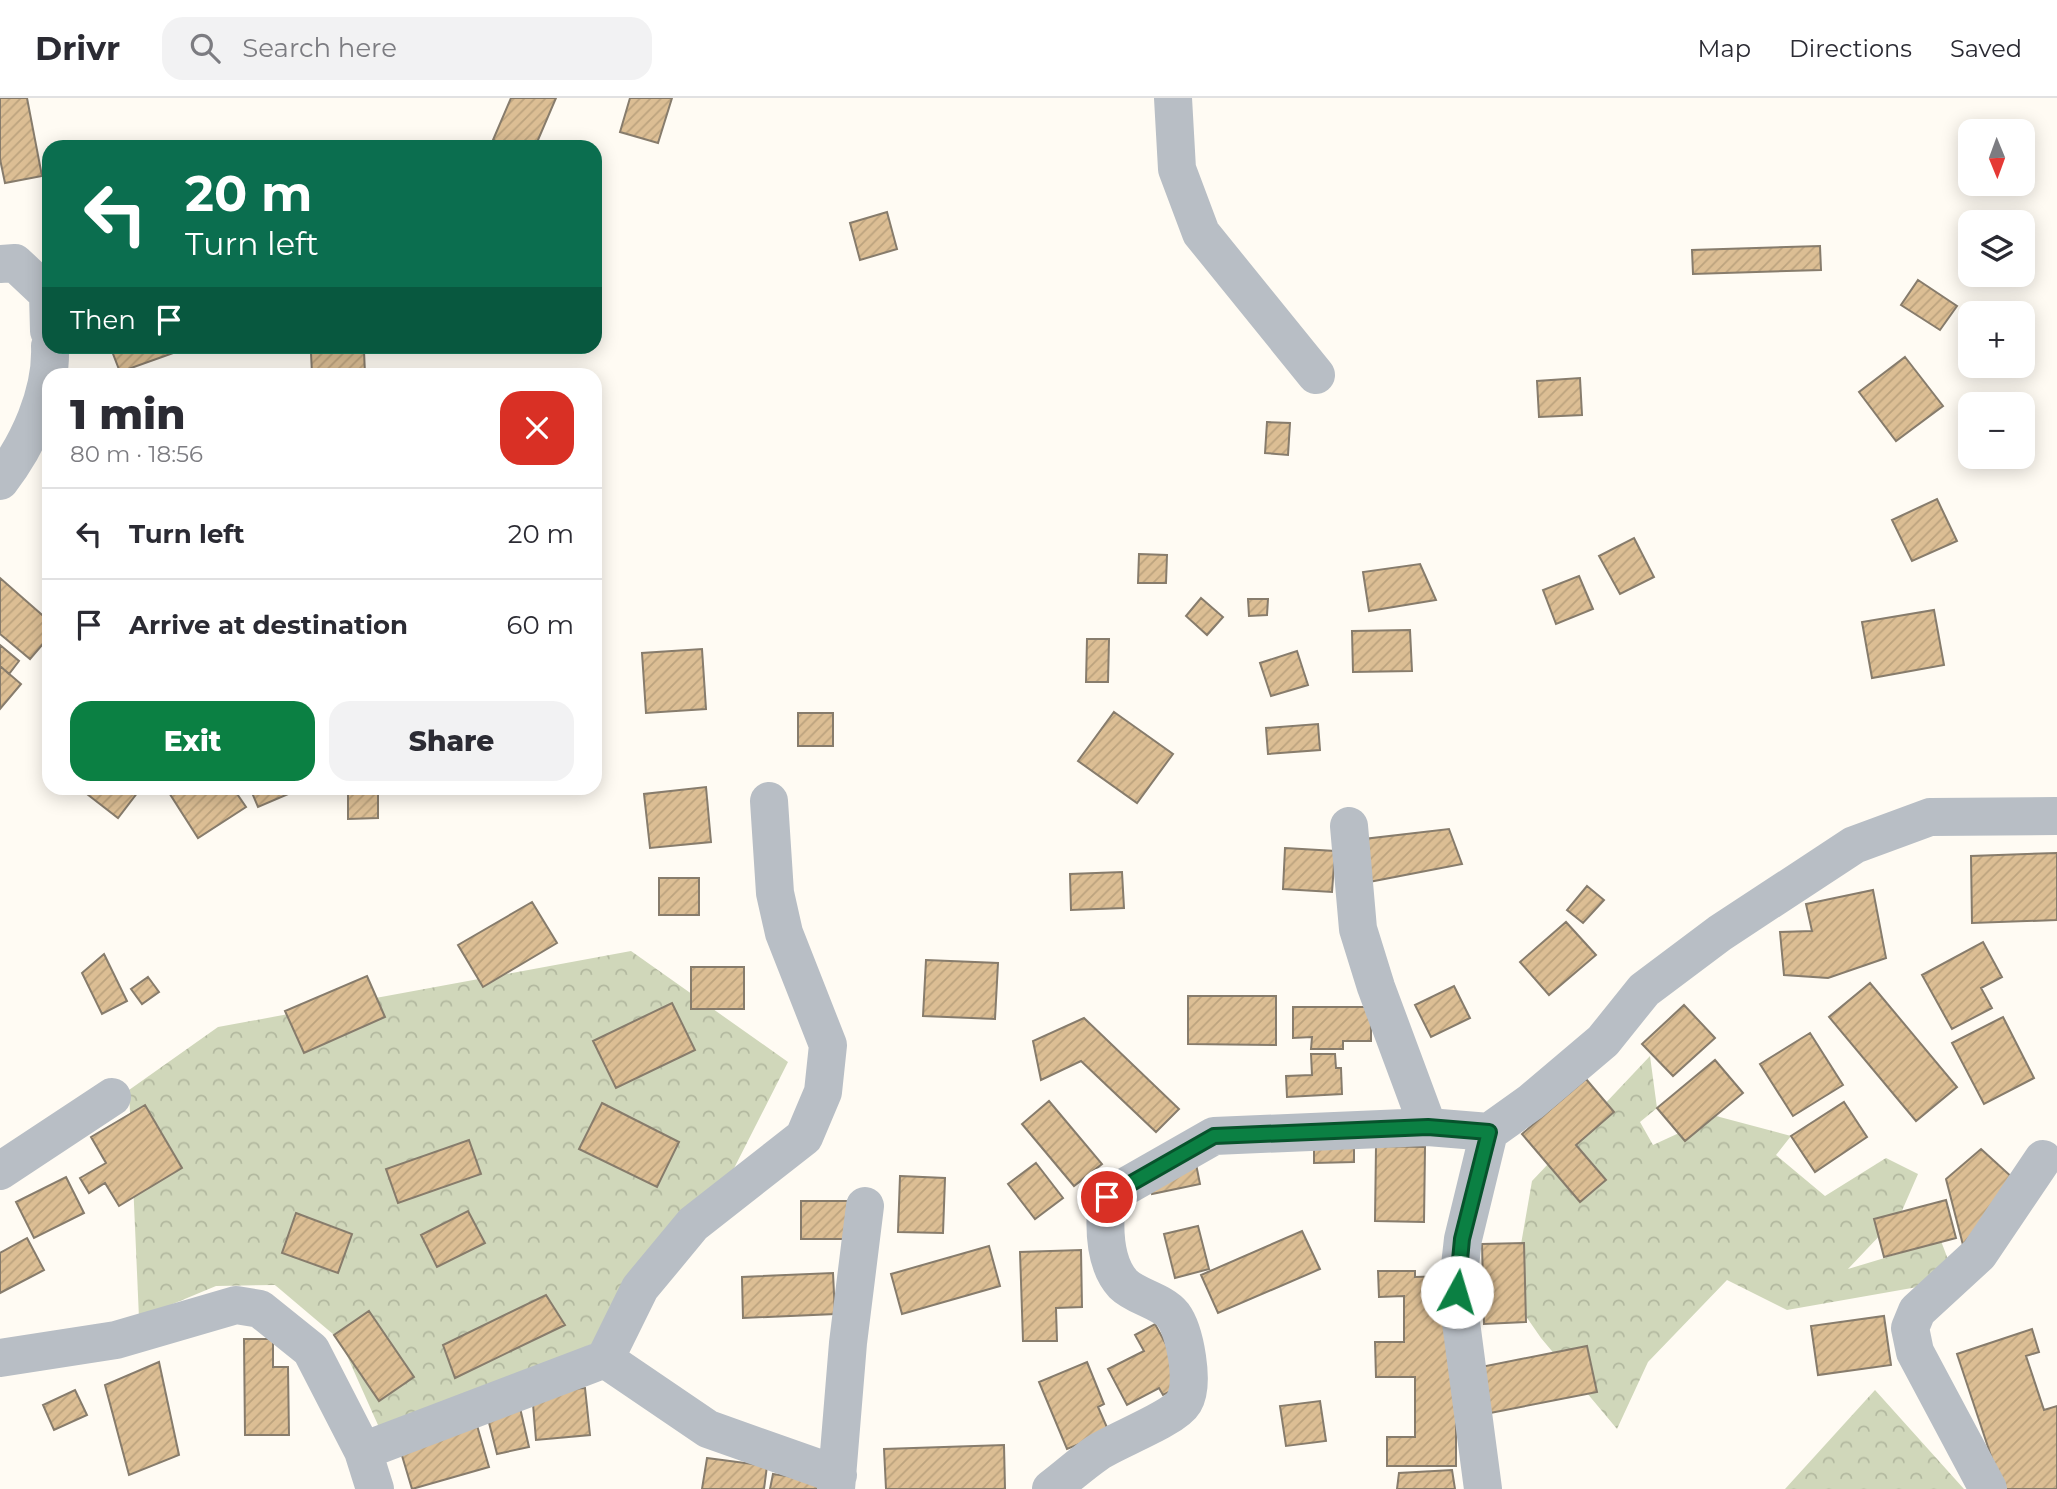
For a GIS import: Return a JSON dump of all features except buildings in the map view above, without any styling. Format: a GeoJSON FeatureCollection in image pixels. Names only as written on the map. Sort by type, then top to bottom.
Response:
{"type":"FeatureCollection","features":[{"type":"Feature","properties":{"kind":"street"},"geometry":{"type":"LineString","coordinates":[[1173,98],[1177,169],[1201,233],[1316,374]]}},
{"type":"Feature","properties":{"kind":"street"},"geometry":{"type":"LineString","coordinates":[[0,264],[15,263],[42,290]]}},
{"type":"Feature","properties":{"kind":"street"},"geometry":{"type":"LineString","coordinates":[[0,481],[38,414],[42,396]]}},
{"type":"Feature","properties":{"kind":"street"},"geometry":{"type":"LineString","coordinates":[[363,1451],[605,1359],[640,1288],[684,1234],[693,1224],[804,1137],[823,1092],[828,1045],[784,933],[775,893],[769,801]]}},
{"type":"Feature","properties":{"kind":"street"},"geometry":{"type":"LineString","coordinates":[[1051,1489],[1098,1452],[1170,1414],[1184,1402],[1189,1380],[1186,1349],[1172,1314],[1124,1284],[1116,1269],[1105,1235],[1107,1197],[1214,1136],[1428,1127],[1489,1132],[1531,1102],[1602,1041],[1644,990],[1720,933],[1854,845],[1930,817],[2057,816]]}},
{"type":"Feature","properties":{"kind":"street"},"geometry":{"type":"LineString","coordinates":[[1349,826],[1358,929],[1376,987],[1428,1127]]}},
{"type":"Feature","properties":{"kind":"street"},"geometry":{"type":"LineString","coordinates":[[0,1171],[112,1097]]}},
{"type":"Feature","properties":{"kind":"street"},"geometry":{"type":"LineString","coordinates":[[1483,1489],[1457,1292],[1462,1239],[1489,1132]]}},
{"type":"Feature","properties":{"kind":"street"},"geometry":{"type":"LineString","coordinates":[[1988,1489],[1914,1352],[1910,1328],[1917,1311],[1979,1254],[2043,1159]]}},
{"type":"Feature","properties":{"kind":"street"},"geometry":{"type":"LineString","coordinates":[[605,1359],[708,1429],[837,1482],[848,1343],[865,1206]]}},
{"type":"Feature","properties":{"kind":"street"},"geometry":{"type":"LineString","coordinates":[[0,1358],[116,1340],[236,1305],[260,1309],[311,1350],[363,1451],[375,1489]]}},
{"type":"Feature","properties":{"kind":"green space"},"geometry":{"type":"Polygon","coordinates":[[[631,951],[788,1062],[724,1188],[592,1344],[382,1434],[340,1340],[275,1285],[216,1286],[139,1318],[129,1090],[218,1027],[631,951]]]}},
{"type":"Feature","properties":{"kind":"green space"},"geometry":{"type":"Polygon","coordinates":[[[1650,1056],[1657,1108],[1640,1122],[1653,1145],[1716,1116],[1791,1136],[1776,1155],[1825,1196],[1886,1158],[1918,1174],[1901,1213],[1848,1269],[1941,1241],[1952,1270],[1929,1285],[1787,1310],[1727,1280],[1648,1362],[1617,1429],[1541,1338],[1512,1296],[1532,1181],[1650,1056]]]}},
{"type":"Feature","properties":{"kind":"green space"},"geometry":{"type":"Polygon","coordinates":[[[1875,1390],[1964,1489],[1785,1489],[1875,1390]]]}},
{"type":"Feature","properties":{"kind":"route"},"geometry":{"type":"LineString","coordinates":[[1107,1197],[1214,1136],[1428,1127],[1489,1132],[1462,1239],[1457,1292]]}}]}
